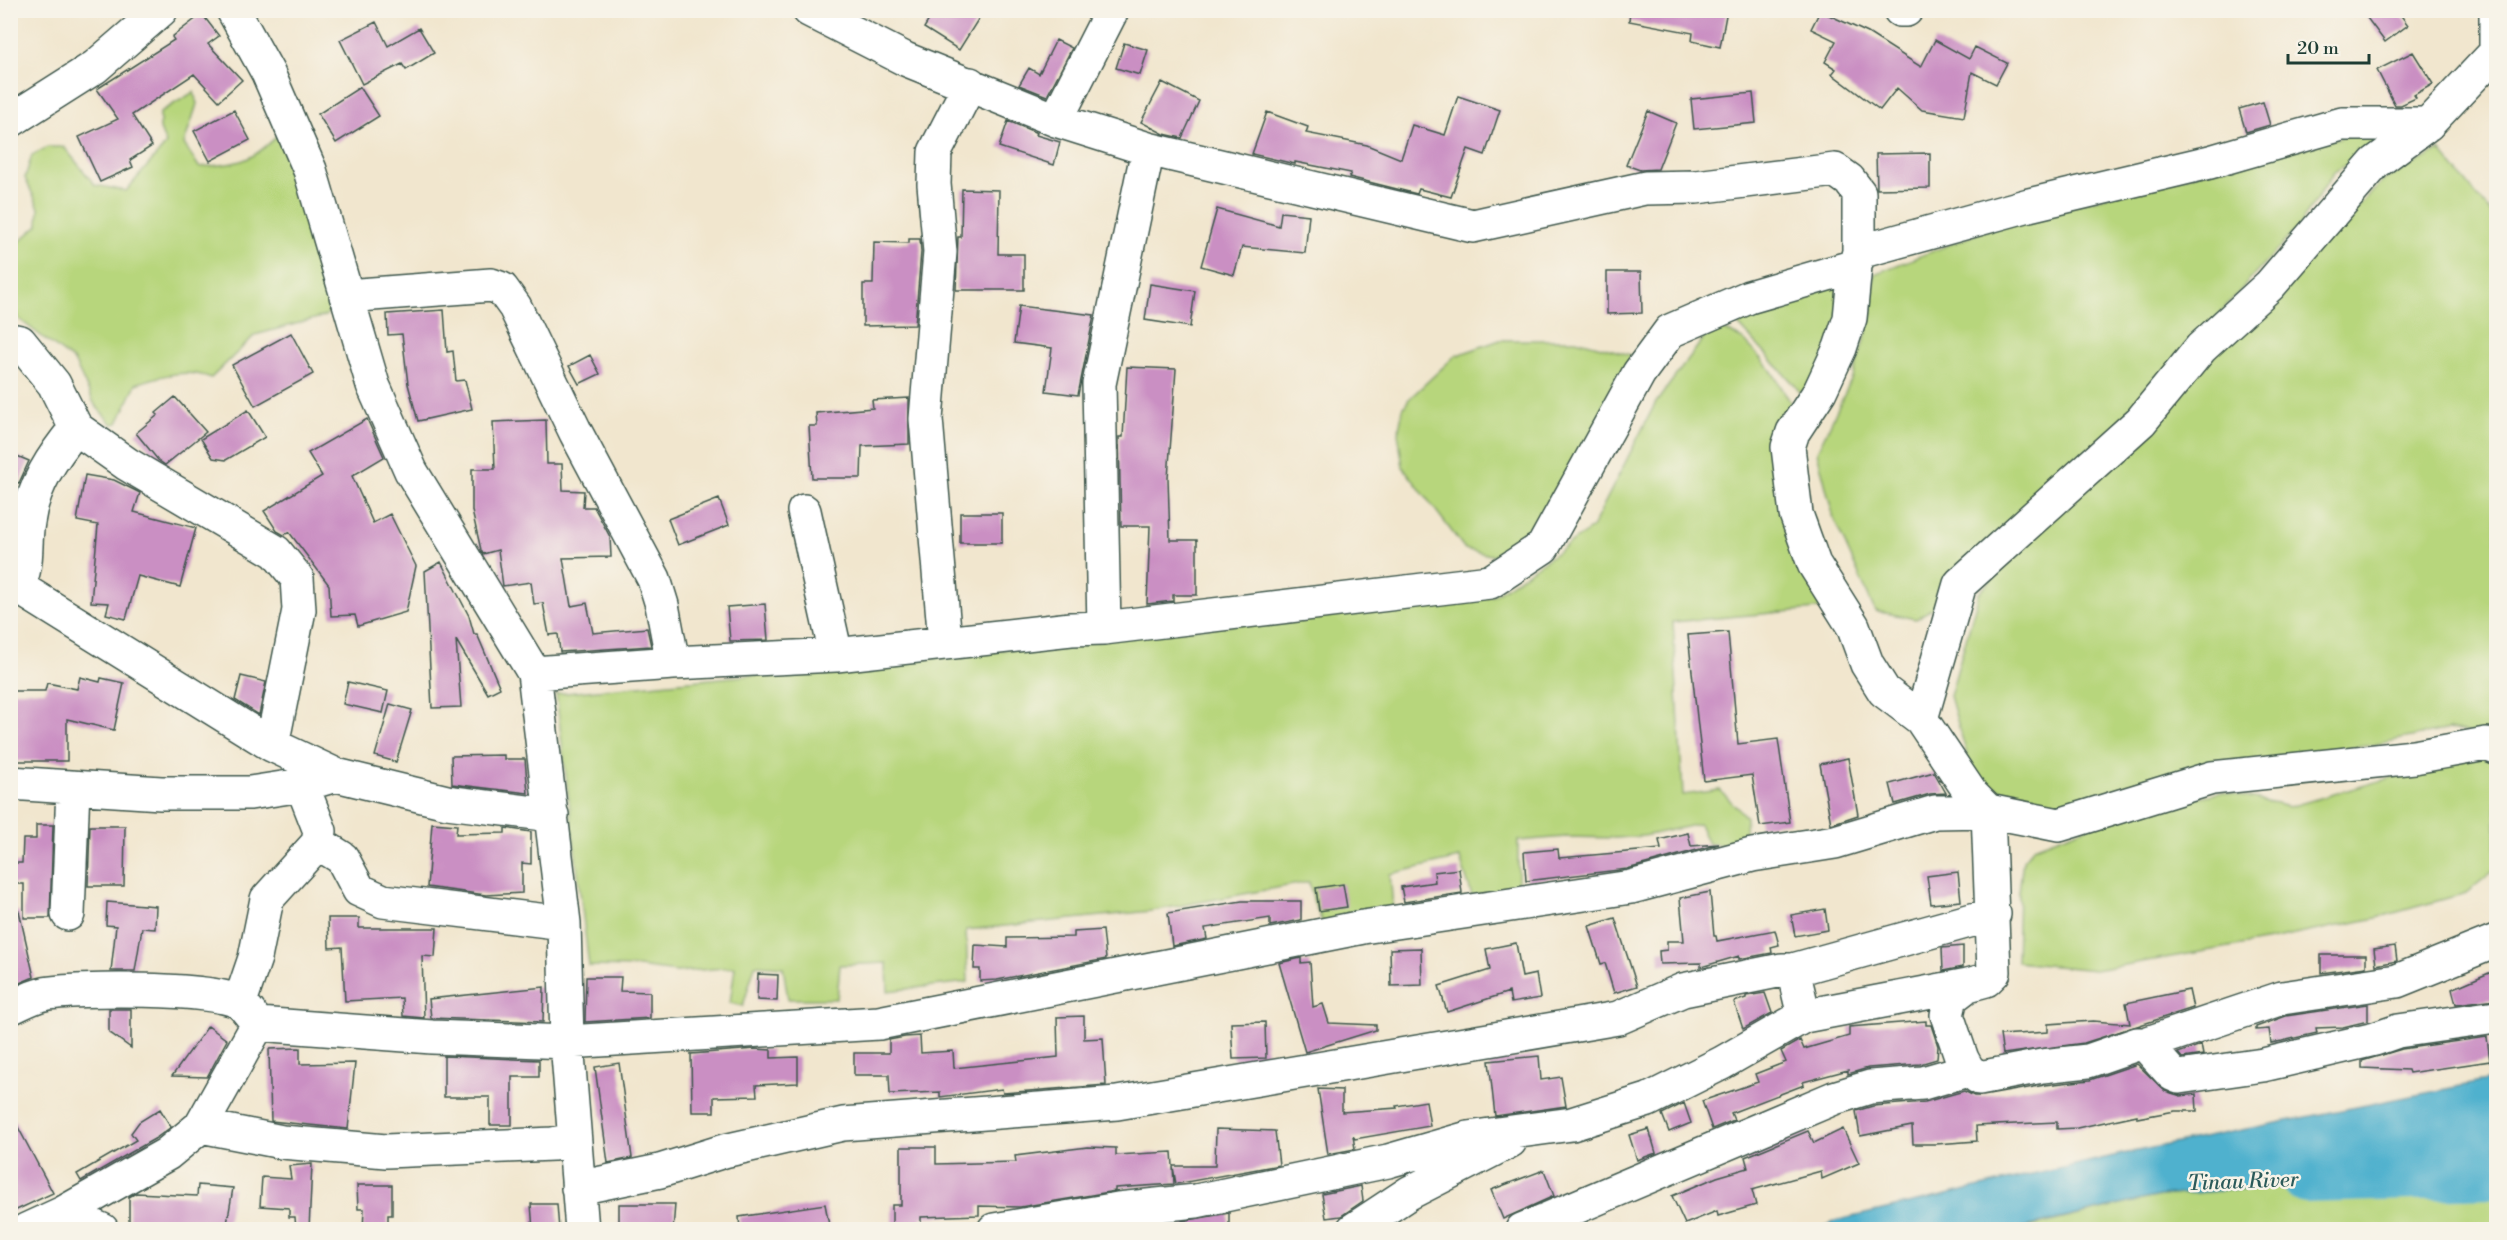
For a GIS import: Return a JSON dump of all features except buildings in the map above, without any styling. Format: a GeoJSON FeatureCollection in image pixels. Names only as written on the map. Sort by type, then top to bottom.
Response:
{"type":"FeatureCollection","features":[{"type":"Feature","properties":{"kind":"street"},"geometry":{"type":"LineString","coordinates":[[10,122],[95,67],[161,10]]}},
{"type":"Feature","properties":{"kind":"street"},"geometry":{"type":"LineString","coordinates":[[233,10],[268,73],[310,170],[373,385],[411,471],[534,673],[564,923],[567,1042],[573,1140],[582,1230]]}},
{"type":"Feature","properties":{"kind":"street"},"geometry":{"type":"LineString","coordinates":[[809,10],[905,59],[1056,120],[1148,149],[1473,226],[1645,188],[1696,187],[1835,170],[1849,180],[1859,194],[1857,259],[1850,318],[1840,348],[1820,391],[1793,432],[1788,447],[1796,514],[1814,564],[1853,627],[1866,664],[1884,691],[1921,720],[1972,795],[1988,811],[1995,972],[1986,980],[1804,1016],[1722,1063],[1648,1100],[1572,1124],[1468,1138],[1388,1161],[1196,1202],[1118,1209],[994,1230]]}},
{"type":"Feature","properties":{"kind":"street"},"geometry":{"type":"LineString","coordinates":[[1056,120],[1112,10]]}},
{"type":"Feature","properties":{"kind":"street"},"geometry":{"type":"LineString","coordinates":[[1900,10],[1906,10]]}},
{"type":"Feature","properties":{"kind":"street"},"geometry":{"type":"LineString","coordinates":[[1921,720],[1960,584],[2141,421],[2201,348],[2270,285],[2375,163],[2428,124],[2496,52],[2496,13]]}},
{"type":"Feature","properties":{"kind":"street"},"geometry":{"type":"LineString","coordinates":[[945,642],[926,419],[940,252],[934,184],[935,152],[970,84]]}},
{"type":"Feature","properties":{"kind":"street"},"geometry":{"type":"LineString","coordinates":[[534,673],[836,654],[1071,629],[1104,628],[1490,582],[1543,547],[1639,373],[1670,331],[1749,297],[1857,259],[2029,205],[2210,162],[2342,124],[2428,124]]}},
{"type":"Feature","properties":{"kind":"street"},"geometry":{"type":"LineString","coordinates":[[1104,628],[1099,384],[1148,149]]}},
{"type":"Feature","properties":{"kind":"street"},"geometry":{"type":"LineString","coordinates":[[346,296],[491,285],[502,289],[515,306],[576,433],[654,579],[662,605],[673,663]]}},
{"type":"Feature","properties":{"kind":"street"},"geometry":{"type":"LineString","coordinates":[[10,340],[20,342],[54,384],[75,428],[127,464],[276,552],[297,578],[299,610],[272,745]]}},
{"type":"Feature","properties":{"kind":"street"},"geometry":{"type":"LineString","coordinates":[[75,428],[52,457],[36,492],[28,522],[23,575],[14,583],[272,745],[336,775],[447,802],[552,815]]}},
{"type":"Feature","properties":{"kind":"street"},"geometry":{"type":"LineString","coordinates":[[804,511],[836,654]]}},
{"type":"Feature","properties":{"kind":"street"},"geometry":{"type":"LineString","coordinates":[[10,1008],[42,994],[71,990],[175,992],[215,995],[249,1013],[432,1037],[567,1042],[879,1023],[1363,927],[1631,887],[1752,855],[1835,842],[1935,812],[1988,811],[2059,825],[2212,778],[2414,757],[2486,744],[2496,748]]}},
{"type":"Feature","properties":{"kind":"street"},"geometry":{"type":"LineString","coordinates":[[10,783],[161,793],[250,793],[302,785],[336,775]]}},
{"type":"Feature","properties":{"kind":"street"},"geometry":{"type":"LineString","coordinates":[[26,1230],[63,1213],[167,1154],[201,1126],[249,1013],[255,958],[267,899],[318,843],[320,831],[302,785]]}},
{"type":"Feature","properties":{"kind":"street"},"geometry":{"type":"LineString","coordinates":[[68,914],[73,788]]}},
{"type":"Feature","properties":{"kind":"street"},"geometry":{"type":"LineString","coordinates":[[318,843],[342,858],[359,890],[382,901],[564,923]]}},
{"type":"Feature","properties":{"kind":"street"},"geometry":{"type":"LineString","coordinates":[[578,1188],[660,1171],[724,1151],[843,1124],[1117,1103],[1618,1018],[1683,990],[1782,970],[1793,970],[1994,914]]}},
{"type":"Feature","properties":{"kind":"street"},"geometry":{"type":"LineString","coordinates":[[1968,985],[1951,998],[1947,1015],[1968,1070],[1979,1078],[2042,1066],[2088,1061],[2283,998],[2397,981],[2496,941]]}},
{"type":"Feature","properties":{"kind":"street"},"geometry":{"type":"LineString","coordinates":[[1793,970],[1804,1016]]}},
{"type":"Feature","properties":{"kind":"street"},"geometry":{"type":"LineString","coordinates":[[2145,1044],[2172,1074],[2179,1077],[2263,1065],[2375,1039],[2398,1031],[2496,1017]]}},
{"type":"Feature","properties":{"kind":"street"},"geometry":{"type":"LineString","coordinates":[[1522,1230],[1834,1098],[1870,1087],[1923,1083],[1968,1070]]}},
{"type":"Feature","properties":{"kind":"street"},"geometry":{"type":"LineString","coordinates":[[201,1126],[282,1142],[386,1151],[553,1144],[573,1140]]}},
{"type":"Feature","properties":{"kind":"street"},"geometry":{"type":"LineString","coordinates":[[1353,1230],[1408,1193],[1533,1129]]}},
{"type":"Feature","properties":{"kind":"street"},"geometry":{"type":"LineString","coordinates":[[63,1213],[102,1230]]}},
{"type":"Feature","properties":{"kind":"green space"},"geometry":{"type":"Polygon","coordinates":[[[194,92],[197,104],[184,144],[199,167],[246,159],[263,149],[283,130],[333,270],[329,312],[325,316],[255,335],[211,378],[183,373],[136,384],[118,423],[112,424],[95,405],[74,361],[19,319],[11,306],[10,244],[19,242],[38,225],[39,208],[25,178],[32,155],[48,147],[64,147],[95,185],[126,191],[166,144],[160,129],[160,112],[194,92]]]}},
{"type":"Feature","properties":{"kind":"green space"},"geometry":{"type":"Polygon","coordinates":[[[2374,129],[2389,139],[2334,172],[2299,226],[1978,578],[1916,619],[1875,611],[1834,519],[1817,452],[1854,374],[1872,314],[1874,274],[2010,221],[2374,129]]]}},
{"type":"Feature","properties":{"kind":"green space"},"geometry":{"type":"Polygon","coordinates":[[[2440,150],[2496,219],[2496,738],[2449,729],[2373,745],[2239,763],[2035,812],[1972,772],[1950,696],[1979,593],[2384,180],[2440,150]]]}},
{"type":"Feature","properties":{"kind":"green space"},"geometry":{"type":"Polygon","coordinates":[[[1863,275],[1815,413],[1793,383],[1733,319],[1863,275]]]}},
{"type":"Feature","properties":{"kind":"green space"},"geometry":{"type":"Polygon","coordinates":[[[1714,324],[1744,340],[1771,370],[1800,418],[1805,498],[1849,606],[1673,622],[1683,795],[1720,790],[1746,817],[1744,846],[1708,844],[1699,824],[1644,836],[1566,837],[1518,841],[1518,887],[1472,896],[1460,858],[1390,874],[1393,907],[1324,926],[1314,903],[1309,882],[1151,911],[966,930],[968,982],[888,991],[887,963],[840,965],[837,999],[788,999],[783,967],[755,965],[743,1006],[730,1003],[735,967],[677,972],[638,967],[589,966],[556,694],[929,658],[1493,596],[1592,528],[1655,404],[1714,324]]]}},
{"type":"Feature","properties":{"kind":"green space"},"geometry":{"type":"Polygon","coordinates":[[[1500,340],[1576,340],[1638,357],[1581,501],[1499,557],[1465,549],[1403,467],[1398,433],[1403,409],[1409,399],[1455,356],[1500,340]]]}},
{"type":"Feature","properties":{"kind":"green space"},"geometry":{"type":"Polygon","coordinates":[[[2480,752],[2496,764],[2496,869],[2466,893],[2376,918],[2270,940],[2095,970],[2017,962],[2019,892],[2023,860],[2034,847],[2121,814],[2223,792],[2289,807],[2480,752]]]}},
{"type":"Feature","properties":{"kind":"green space"},"geometry":{"type":"Polygon","coordinates":[[[2496,1167],[2496,1229],[2017,1230],[2159,1196],[2496,1167]]]}},
{"type":"Feature","properties":{"kind":"water"},"geometry":{"type":"Polygon","coordinates":[[[2496,1079],[2496,1167],[2159,1196],[2017,1229],[1820,1229],[1835,1221],[2122,1154],[2496,1079]]]}},
{"type":"Feature","properties":{"kind":"waterway","name":"Tinau River"},"geometry":{"type":"LineString","coordinates":[[2306,1179],[2496,1174]]}}]}
